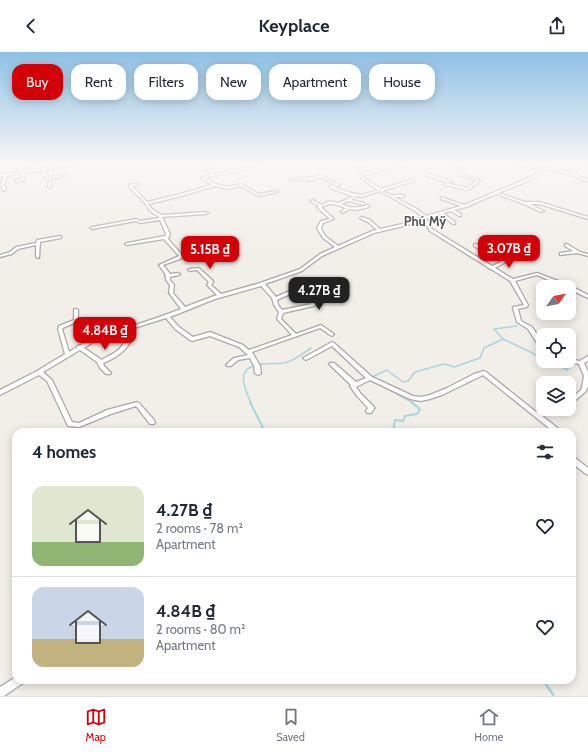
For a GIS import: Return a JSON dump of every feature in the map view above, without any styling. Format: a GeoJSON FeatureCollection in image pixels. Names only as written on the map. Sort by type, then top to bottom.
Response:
{"type":"FeatureCollection","features":[{"type":"Feature","properties":{"kind":"street"},"geometry":{"type":"LineString","coordinates":[[139,195],[151,210],[161,217],[168,234],[167,240],[181,257],[161,264],[154,264]]}},
{"type":"Feature","properties":{"kind":"street"},"geometry":{"type":"LineString","coordinates":[[146,202],[180,195]]}},
{"type":"Feature","properties":{"kind":"street"},"geometry":{"type":"LineString","coordinates":[[338,204],[361,195]]}},
{"type":"Feature","properties":{"kind":"street"},"geometry":{"type":"LineString","coordinates":[[0,393],[95,339],[167,316],[220,296],[262,284],[302,269],[321,255],[337,247],[392,226],[466,206],[490,195]]}},
{"type":"Feature","properties":{"kind":"street"},"geometry":{"type":"LineString","coordinates":[[501,195],[542,211]]}},
{"type":"Feature","properties":{"kind":"street"},"geometry":{"type":"LineString","coordinates":[[392,196],[403,196]]}},
{"type":"Feature","properties":{"kind":"street"},"geometry":{"type":"LineString","coordinates":[[392,196],[416,210],[425,218],[431,230],[512,280],[526,305],[515,308],[518,322],[530,328],[536,337]]}},
{"type":"Feature","properties":{"kind":"street"},"geometry":{"type":"LineString","coordinates":[[442,198],[466,206]]}},
{"type":"Feature","properties":{"kind":"street"},"geometry":{"type":"LineString","coordinates":[[349,200],[363,204]]}},
{"type":"Feature","properties":{"kind":"street"},"geometry":{"type":"LineString","coordinates":[[312,201],[321,206],[320,208],[325,210],[332,219],[322,222],[319,228],[324,237],[337,247]]}},
{"type":"Feature","properties":{"kind":"street"},"geometry":{"type":"LineString","coordinates":[[321,206],[330,202],[356,209],[368,206]]}},
{"type":"Feature","properties":{"kind":"street"},"geometry":{"type":"LineString","coordinates":[[524,203],[539,203],[588,218]]}},
{"type":"Feature","properties":{"kind":"street"},"geometry":{"type":"LineString","coordinates":[[343,212],[348,208]]}},
{"type":"Feature","properties":{"kind":"street"},"geometry":{"type":"LineString","coordinates":[[452,210],[460,214]]}},
{"type":"Feature","properties":{"kind":"street"},"geometry":{"type":"LineString","coordinates":[[560,215],[566,212]]}},
{"type":"Feature","properties":{"kind":"street"},"geometry":{"type":"LineString","coordinates":[[92,228],[136,220],[140,222],[161,217],[206,213]]}},
{"type":"Feature","properties":{"kind":"street"},"geometry":{"type":"LineString","coordinates":[[441,213],[454,223]]}},
{"type":"Feature","properties":{"kind":"street"},"geometry":{"type":"LineString","coordinates":[[362,218],[369,221],[380,231]]}},
{"type":"Feature","properties":{"kind":"street"},"geometry":{"type":"LineString","coordinates":[[0,256],[11,253],[17,248],[38,244],[38,241],[60,237]]}},
{"type":"Feature","properties":{"kind":"street"},"geometry":{"type":"LineString","coordinates":[[127,244],[167,237]]}},
{"type":"Feature","properties":{"kind":"street"},"geometry":{"type":"LineString","coordinates":[[38,244],[38,257]]}},
{"type":"Feature","properties":{"kind":"street"},"geometry":{"type":"LineString","coordinates":[[566,244],[577,252],[588,255]]}},
{"type":"Feature","properties":{"kind":"street"},"geometry":{"type":"LineString","coordinates":[[475,245],[504,262],[491,268]]}},
{"type":"Feature","properties":{"kind":"street"},"geometry":{"type":"LineString","coordinates":[[491,254],[501,252]]}},
{"type":"Feature","properties":{"kind":"street"},"geometry":{"type":"LineString","coordinates":[[561,254],[577,252]]}},
{"type":"Feature","properties":{"kind":"street"},"geometry":{"type":"LineString","coordinates":[[161,264],[172,286],[171,293],[184,309]]}},
{"type":"Feature","properties":{"kind":"street"},"geometry":{"type":"LineString","coordinates":[[190,270],[198,269],[210,282],[209,285],[220,296]]}},
{"type":"Feature","properties":{"kind":"street"},"geometry":{"type":"LineString","coordinates":[[168,276],[178,274]]}},
{"type":"Feature","properties":{"kind":"street"},"geometry":{"type":"LineString","coordinates":[[512,280],[537,274],[552,280]]}},
{"type":"Feature","properties":{"kind":"street"},"geometry":{"type":"LineString","coordinates":[[281,312],[314,304],[306,291],[308,287],[305,283]]}},
{"type":"Feature","properties":{"kind":"street"},"geometry":{"type":"LineString","coordinates":[[262,284],[275,299],[276,305],[281,312],[280,319],[295,336]]}},
{"type":"Feature","properties":{"kind":"street"},"geometry":{"type":"LineString","coordinates":[[275,299],[289,293],[306,291]]}},
{"type":"Feature","properties":{"kind":"street"},"geometry":{"type":"LineString","coordinates":[[576,291],[588,297]]}},
{"type":"Feature","properties":{"kind":"street"},"geometry":{"type":"LineString","coordinates":[[67,354],[64,346],[64,337],[60,329],[76,322],[76,310]]}},
{"type":"Feature","properties":{"kind":"street"},"geometry":{"type":"LineString","coordinates":[[167,316],[176,328],[192,339],[210,334],[241,346],[251,354],[257,366],[258,373]]}},
{"type":"Feature","properties":{"kind":"street"},"geometry":{"type":"LineString","coordinates":[[229,365],[236,359],[321,326],[332,334]]}},
{"type":"Feature","properties":{"kind":"street"},"geometry":{"type":"LineString","coordinates":[[100,362],[112,360],[127,345],[129,338],[125,329]]}},
{"type":"Feature","properties":{"kind":"street"},"geometry":{"type":"LineString","coordinates":[[306,358],[332,344],[370,378],[418,400],[446,392],[484,373],[536,413]]}},
{"type":"Feature","properties":{"kind":"street"},"geometry":{"type":"LineString","coordinates":[[79,347],[100,362],[102,367],[108,373]]}},
{"type":"Feature","properties":{"kind":"street"},"geometry":{"type":"LineString","coordinates":[[576,362],[581,363],[588,358]]}},
{"type":"Feature","properties":{"kind":"street"},"geometry":{"type":"LineString","coordinates":[[576,397],[583,391],[587,376],[581,363]]}},
{"type":"Feature","properties":{"kind":"street"},"geometry":{"type":"LineString","coordinates":[[332,364],[354,384],[354,389],[371,407],[369,411]]}},
{"type":"Feature","properties":{"kind":"street"},"geometry":{"type":"LineString","coordinates":[[39,372],[49,380],[70,424],[79,425],[109,412],[137,404],[140,406],[142,412],[152,422]]}},
{"type":"Feature","properties":{"kind":"street"},"geometry":{"type":"LineString","coordinates":[[354,384],[370,378]]}},
{"type":"Feature","properties":{"kind":"street"},"geometry":{"type":"LineString","coordinates":[[539,416],[553,428]]}},
{"type":"Feature","properties":{"kind":"street"},"geometry":{"type":"LineString","coordinates":[[576,462],[588,472]]}},
{"type":"Feature","properties":{"kind":"street"},"geometry":{"type":"LineString","coordinates":[[0,693],[14,684]]}},
{"type":"Feature","properties":{"kind":"waterway"},"geometry":{"type":"LineString","coordinates":[[503,339],[494,329],[517,326]]}},
{"type":"Feature","properties":{"kind":"waterway"},"geometry":{"type":"LineString","coordinates":[[374,378],[372,377],[387,370],[403,382],[408,381],[415,372],[444,364],[454,367],[480,358],[484,348],[503,339]]}},
{"type":"Feature","properties":{"kind":"waterway"},"geometry":{"type":"LineString","coordinates":[[503,339],[536,355]]}},
{"type":"Feature","properties":{"kind":"waterway"},"geometry":{"type":"LineString","coordinates":[[251,403],[243,378],[248,369],[262,364],[288,362],[311,348]]}},
{"type":"Feature","properties":{"kind":"waterway"},"geometry":{"type":"LineString","coordinates":[[563,368],[567,370],[569,368]]}},
{"type":"Feature","properties":{"kind":"waterway"},"geometry":{"type":"LineString","coordinates":[[385,387],[413,403]]}},
{"type":"Feature","properties":{"kind":"waterway"},"geometry":{"type":"LineString","coordinates":[[250,402],[263,428]]}},
{"type":"Feature","properties":{"kind":"waterway"},"geometry":{"type":"LineString","coordinates":[[393,428],[395,420],[403,421],[405,416],[417,414],[420,409],[411,402]]}},
{"type":"Feature","properties":{"kind":"waterway"},"geometry":{"type":"LineString","coordinates":[[546,684],[554,696]]}},
{"type":"Feature","properties":{"kind":"district","name":"Phú Mỹ"},"geometry":{"type":"Point","coordinates":[425,221]}}]}
